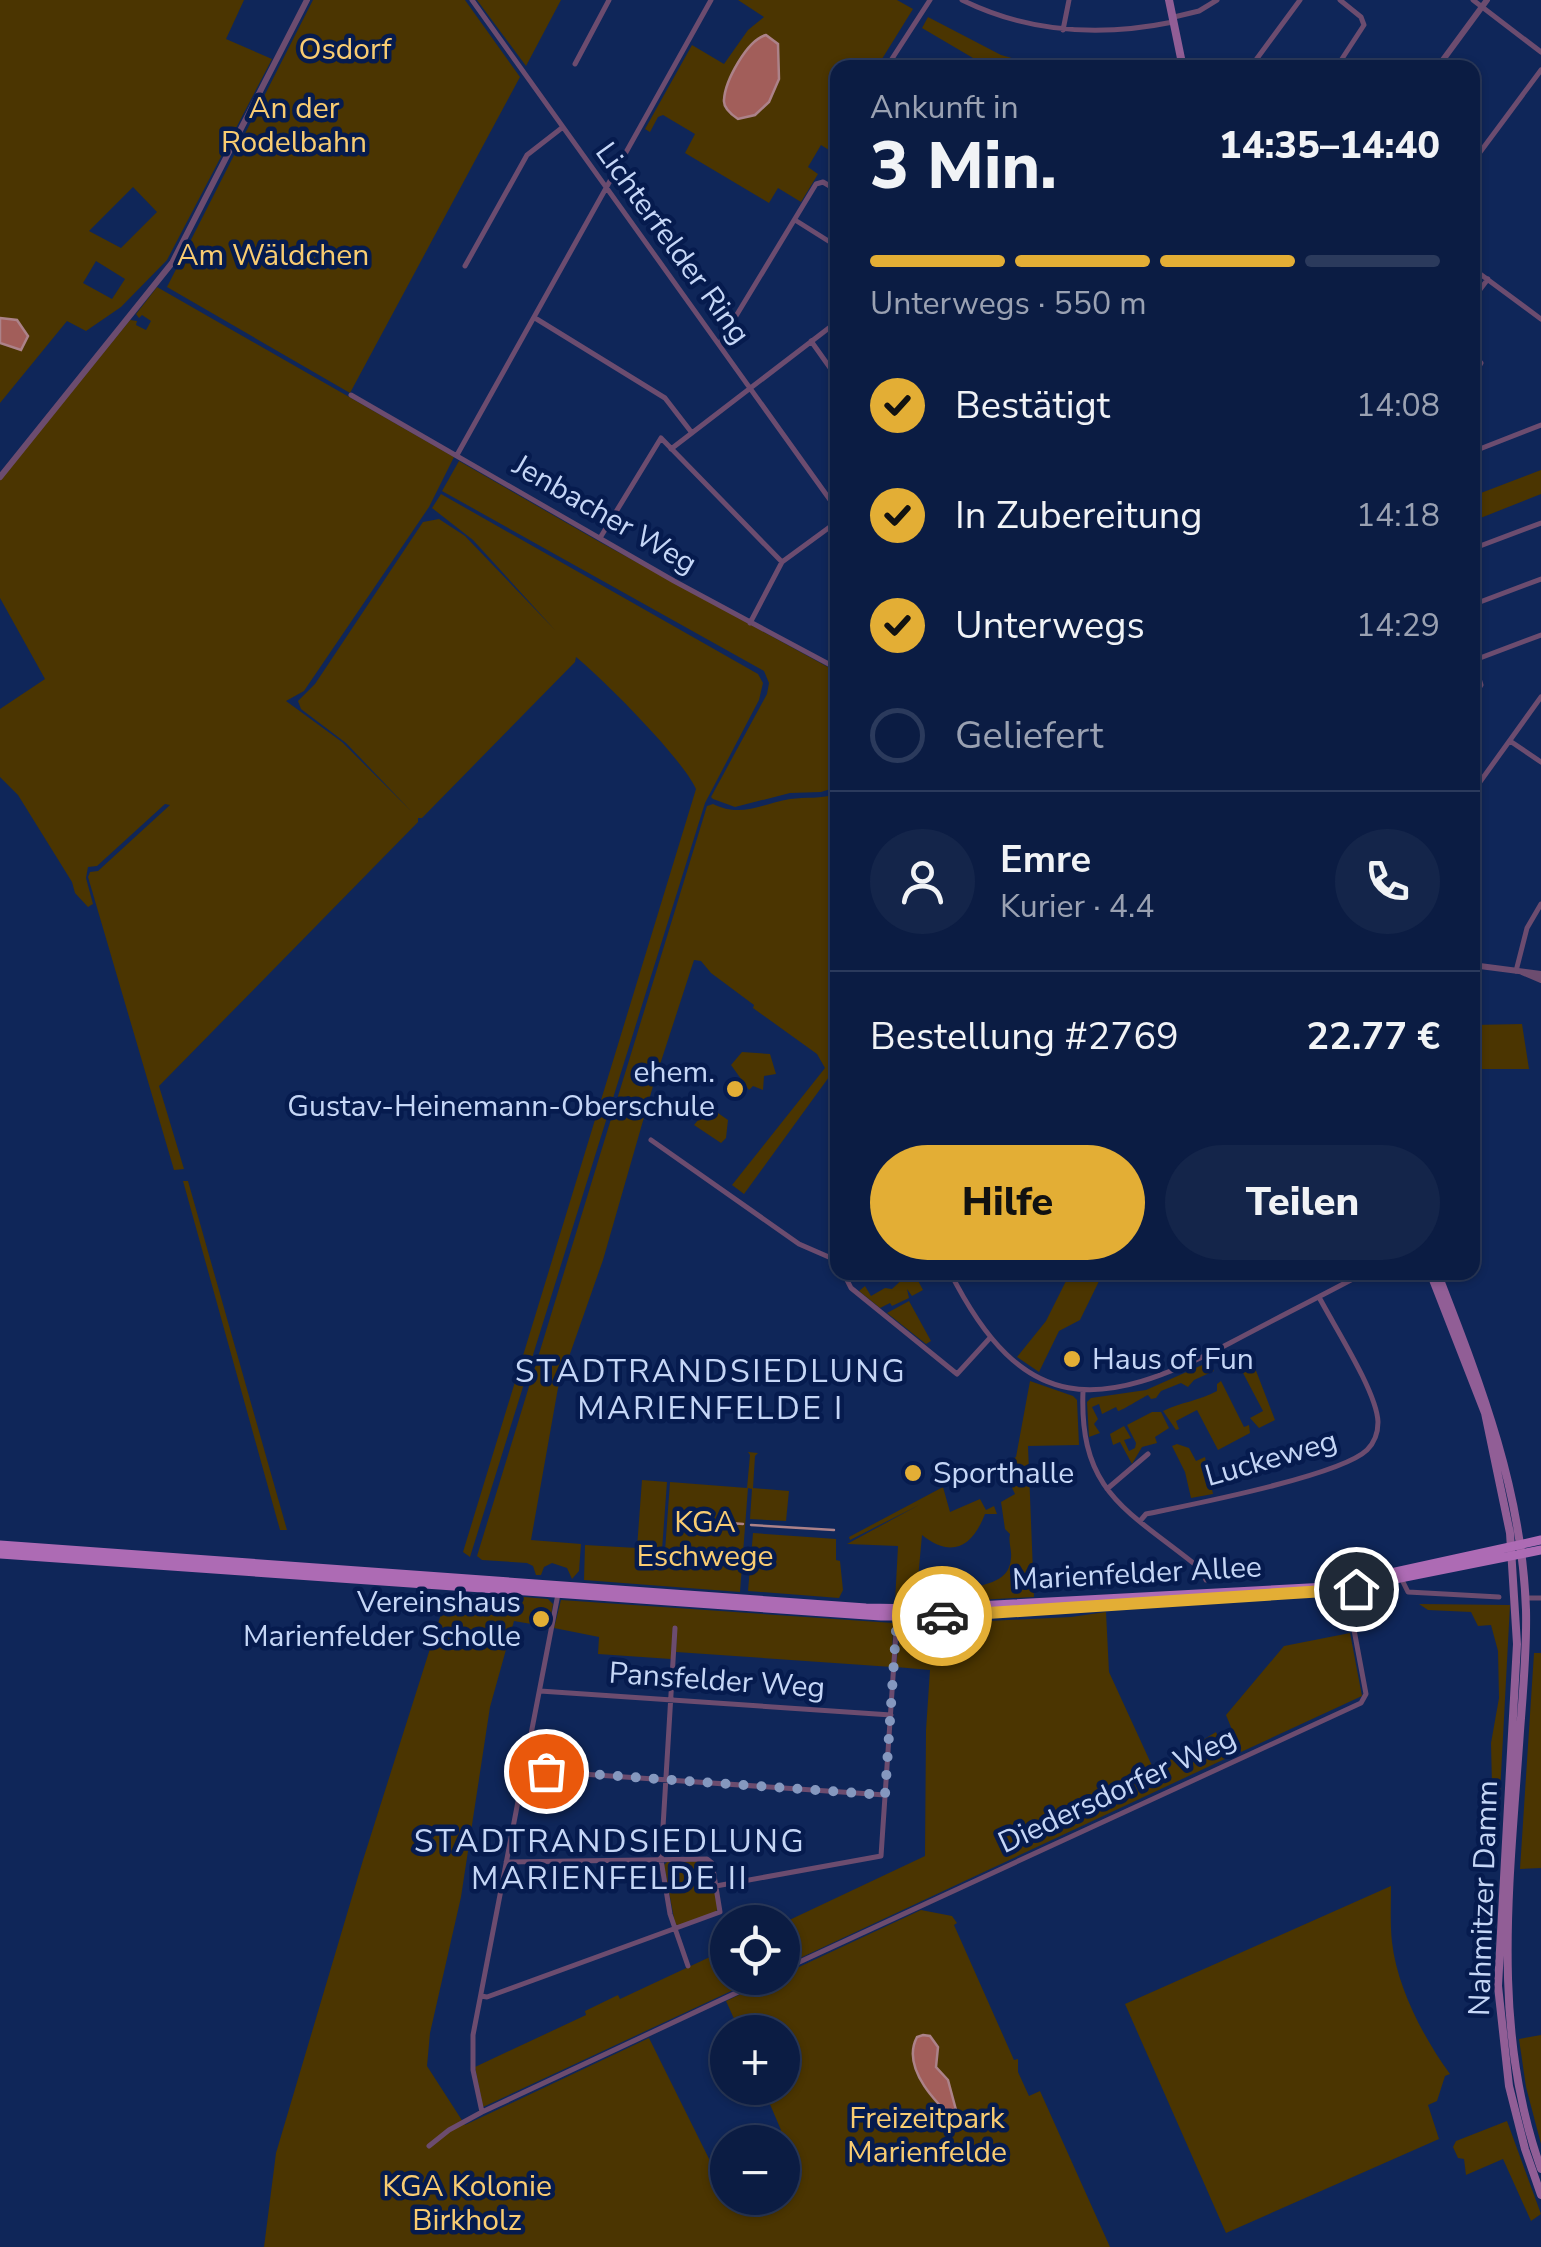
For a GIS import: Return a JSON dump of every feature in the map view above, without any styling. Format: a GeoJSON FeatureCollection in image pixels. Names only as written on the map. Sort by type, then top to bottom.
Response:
{"type":"FeatureCollection","features":[{"type":"Feature","properties":{"kind":"main road"},"geometry":{"type":"LineString","coordinates":[[1168,0],[1181,60]]}},
{"type":"Feature","properties":{"kind":"main road"},"geometry":{"type":"LineString","coordinates":[[1437,1280],[1498,1434],[1521,1598]]}},
{"type":"Feature","properties":{"kind":"main road"},"geometry":{"type":"LineString","coordinates":[[1402,1576],[1516,1550],[1541,1540]]}},
{"type":"Feature","properties":{"kind":"main road"},"geometry":{"type":"LineString","coordinates":[[0,1545],[515,1586]]}},
{"type":"Feature","properties":{"kind":"main road"},"geometry":{"type":"LineString","coordinates":[[1516,1550],[1541,1550]]}},
{"type":"Feature","properties":{"kind":"main road"},"geometry":{"type":"LineString","coordinates":[[0,1554],[515,1586]]}},
{"type":"Feature","properties":{"kind":"main road","name":"Marienfelder Allee"},"geometry":{"type":"LineString","coordinates":[[515,1586],[897,1616],[1040,1611],[1346,1588],[1402,1576]]}},
{"type":"Feature","properties":{"kind":"main road","name":"Marienfelder Allee"},"geometry":{"type":"LineString","coordinates":[[515,1586],[921,1609],[1346,1588]]}},
{"type":"Feature","properties":{"kind":"main road","name":"Nahmitzer Damm"},"geometry":{"type":"LineString","coordinates":[[1521,1598],[1525,1662],[1506,1986],[1517,2083],[1541,2169]]}},
{"type":"Feature","properties":{"kind":"main road","name":"Nahmitzer Damm"},"geometry":{"type":"LineString","coordinates":[[1521,1598],[1498,1986],[1509,2086],[1524,2149],[1541,2195]]}},
{"type":"Feature","properties":{"kind":"street"},"geometry":{"type":"LineString","coordinates":[[0,478],[172,263],[308,0]]}},
{"type":"Feature","properties":{"kind":"street","name":"Lichterfelder Ring"},"geometry":{"type":"LineString","coordinates":[[472,0],[830,501]]}},
{"type":"Feature","properties":{"kind":"street"},"geometry":{"type":"LineString","coordinates":[[575,64],[608,0]]}},
{"type":"Feature","properties":{"kind":"street"},"geometry":{"type":"LineString","coordinates":[[457,455],[710,0]]}},
{"type":"Feature","properties":{"kind":"street"},"geometry":{"type":"LineString","coordinates":[[891,60],[930,0]]}},
{"type":"Feature","properties":{"kind":"street"},"geometry":{"type":"LineString","coordinates":[[962,0],[1002,17],[1062,30],[1122,31],[1173,20],[1217,0]]}},
{"type":"Feature","properties":{"kind":"street"},"geometry":{"type":"LineString","coordinates":[[1062,30],[1068,0]]}},
{"type":"Feature","properties":{"kind":"street"},"geometry":{"type":"LineString","coordinates":[[1256,60],[1300,0]]}},
{"type":"Feature","properties":{"kind":"street"},"geometry":{"type":"LineString","coordinates":[[1340,0],[1363,20],[1364,28],[1342,60]]}},
{"type":"Feature","properties":{"kind":"street"},"geometry":{"type":"LineString","coordinates":[[1473,0],[1484,3],[1541,52]]}},
{"type":"Feature","properties":{"kind":"street"},"geometry":{"type":"LineString","coordinates":[[1444,60],[1484,3]]}},
{"type":"Feature","properties":{"kind":"street"},"geometry":{"type":"LineString","coordinates":[[1480,152],[1541,70]]}},
{"type":"Feature","properties":{"kind":"street"},"geometry":{"type":"LineString","coordinates":[[465,266],[527,154],[563,127]]}},
{"type":"Feature","properties":{"kind":"street"},"geometry":{"type":"LineString","coordinates":[[718,344],[816,184],[830,186]]}},
{"type":"Feature","properties":{"kind":"street"},"geometry":{"type":"LineString","coordinates":[[795,220],[830,242]]}},
{"type":"Feature","properties":{"kind":"street"},"geometry":{"type":"LineString","coordinates":[[1480,274],[1541,319]]}},
{"type":"Feature","properties":{"kind":"street"},"geometry":{"type":"LineString","coordinates":[[1480,290],[1488,280]]}},
{"type":"Feature","properties":{"kind":"street"},"geometry":{"type":"LineString","coordinates":[[534,317],[660,394],[692,433]]}},
{"type":"Feature","properties":{"kind":"street"},"geometry":{"type":"LineString","coordinates":[[671,449],[830,327]]}},
{"type":"Feature","properties":{"kind":"street"},"geometry":{"type":"LineString","coordinates":[[812,341],[830,367]]}},
{"type":"Feature","properties":{"kind":"street","name":"Jenbacher Weg"},"geometry":{"type":"LineString","coordinates":[[351,396],[830,665]]}},
{"type":"Feature","properties":{"kind":"street"},"geometry":{"type":"LineString","coordinates":[[1480,449],[1541,426]]}},
{"type":"Feature","properties":{"kind":"street"},"geometry":{"type":"LineString","coordinates":[[600,538],[661,438],[782,562]]}},
{"type":"Feature","properties":{"kind":"street"},"geometry":{"type":"LineString","coordinates":[[1480,546],[1541,523]]}},
{"type":"Feature","properties":{"kind":"street"},"geometry":{"type":"LineString","coordinates":[[750,623],[782,562],[830,527]]}},
{"type":"Feature","properties":{"kind":"street"},"geometry":{"type":"LineString","coordinates":[[1480,602],[1541,579]]}},
{"type":"Feature","properties":{"kind":"street"},"geometry":{"type":"LineString","coordinates":[[1480,658],[1541,635]]}},
{"type":"Feature","properties":{"kind":"street"},"geometry":{"type":"LineString","coordinates":[[1480,782],[1541,697]]}},
{"type":"Feature","properties":{"kind":"street"},"geometry":{"type":"LineString","coordinates":[[1510,742],[1541,762]]}},
{"type":"Feature","properties":{"kind":"street"},"geometry":{"type":"LineString","coordinates":[[1519,971],[1527,928],[1541,904]]}},
{"type":"Feature","properties":{"kind":"street"},"geometry":{"type":"LineString","coordinates":[[1480,966],[1541,977]]}},
{"type":"Feature","properties":{"kind":"street"},"geometry":{"type":"LineString","coordinates":[[651,1140],[798,1244],[830,1258]]}},
{"type":"Feature","properties":{"kind":"street"},"geometry":{"type":"LineString","coordinates":[[846,1280],[850,1288],[958,1374],[990,1338]]}},
{"type":"Feature","properties":{"kind":"street"},"geometry":{"type":"LineString","coordinates":[[955,1280],[990,1338],[1029,1373],[1083,1391],[1122,1388],[1171,1373],[1351,1280]]}},
{"type":"Feature","properties":{"kind":"street","name":"Luckeweg"},"geometry":{"type":"LineString","coordinates":[[1140,1521],[1146,1514],[1342,1464],[1372,1444],[1378,1427],[1372,1399],[1319,1297]]}},
{"type":"Feature","properties":{"kind":"street"},"geometry":{"type":"LineString","coordinates":[[1083,1391],[1084,1442],[1091,1465],[1106,1488],[1140,1521],[1202,1570],[1206,1580]]}},
{"type":"Feature","properties":{"kind":"street"},"geometry":{"type":"LineString","coordinates":[[1106,1488],[1148,1454]]}},
{"type":"Feature","properties":{"kind":"street","name":"Marienfelder Allee"},"geometry":{"type":"LineString","coordinates":[[1402,1576],[1408,1592],[1499,1597]]}},
{"type":"Feature","properties":{"kind":"street","name":"Diedersdorfer Weg"},"geometry":{"type":"LineString","coordinates":[[800,1962],[1361,1702],[1366,1694],[1346,1588]]}},
{"type":"Feature","properties":{"kind":"street"},"geometry":{"type":"LineString","coordinates":[[482,2112],[472,2057],[481,1996],[559,1592]]}},
{"type":"Feature","properties":{"kind":"street"},"geometry":{"type":"LineString","coordinates":[[1521,1598],[1541,1598]]}},
{"type":"Feature","properties":{"kind":"street"},"geometry":{"type":"LineString","coordinates":[[716,1886],[880,1856],[897,1616]]}},
{"type":"Feature","properties":{"kind":"street"},"geometry":{"type":"LineString","coordinates":[[675,1628],[661,1860],[674,1930],[688,1966]]}},
{"type":"Feature","properties":{"kind":"street","name":"Pansfelder Weg"},"geometry":{"type":"LineString","coordinates":[[540,1691],[891,1714]]}},
{"type":"Feature","properties":{"kind":"street"},"geometry":{"type":"LineString","coordinates":[[524,1770],[885,1795]]}},
{"type":"Feature","properties":{"kind":"street"},"geometry":{"type":"LineString","coordinates":[[481,1996],[720,1914],[712,1863],[707,1859],[506,1862]]}},
{"type":"Feature","properties":{"kind":"street"},"geometry":{"type":"LineString","coordinates":[[429,2146],[482,2112],[732,1995]]}},
{"type":"Feature","properties":{"kind":"green space"},"geometry":{"type":"Polygon","coordinates":[[[0,0],[244,0],[226,39],[272,59],[167,260],[121,307],[86,331],[67,321],[0,403],[0,0]],[[133,187],[89,231],[121,248],[157,212],[133,187]],[[96,261],[83,283],[112,299],[125,279],[96,261]]]}},
{"type":"Feature","properties":{"kind":"green space"},"geometry":{"type":"Polygon","coordinates":[[[313,0],[465,0],[520,77],[350,393],[167,287],[313,0]]]}},
{"type":"Feature","properties":{"kind":"green space"},"geometry":{"type":"Polygon","coordinates":[[[477,0],[561,0],[526,66],[477,0]]]}},
{"type":"Feature","properties":{"kind":"green space"},"geometry":{"type":"Polygon","coordinates":[[[738,0],[897,0],[913,9],[881,60],[830,60],[830,151],[821,145],[808,167],[818,174],[801,202],[778,188],[769,203],[685,153],[695,134],[663,115],[650,132],[645,129],[692,45],[724,64],[748,30],[764,17],[738,0]]]}},
{"type":"Feature","properties":{"kind":"green space"},"geometry":{"type":"Polygon","coordinates":[[[928,17],[1018,60],[972,60],[922,28],[928,17]]]}},
{"type":"Feature","properties":{"kind":"green space"},"geometry":{"type":"Polygon","coordinates":[[[157,287],[454,457],[429,507],[304,691],[286,701],[342,742],[412,812],[346,743],[301,709],[298,701],[315,684],[423,522],[439,519],[465,536],[555,630],[473,540],[432,508],[441,494],[758,674],[763,683],[759,700],[705,803],[470,1557],[463,1552],[696,789],[659,740],[576,657],[159,1086],[184,1169],[174,1170],[88,877],[170,805],[165,804],[97,866],[88,867],[86,878],[93,904],[88,907],[75,893],[18,795],[0,777],[0,709],[45,679],[0,598],[0,480],[130,320],[146,330],[151,321],[136,314],[157,287]]]}},
{"type":"Feature","properties":{"kind":"green space"},"geometry":{"type":"Polygon","coordinates":[[[459,461],[830,668],[830,789],[790,793],[735,807],[713,799],[767,694],[769,683],[764,671],[442,491],[459,461]]]}},
{"type":"Feature","properties":{"kind":"green space"},"geometry":{"type":"Polygon","coordinates":[[[1541,470],[1541,494],[1480,518],[1480,493],[1541,470]]]}},
{"type":"Feature","properties":{"kind":"green space"},"geometry":{"type":"Polygon","coordinates":[[[830,795],[830,1076],[744,1194],[732,1185],[825,1068],[817,1054],[753,1008],[701,961],[694,960],[603,1260],[558,1388],[531,1540],[581,1544],[579,1571],[572,1579],[567,1568],[552,1563],[536,1575],[527,1563],[482,1560],[477,1556],[707,806],[742,810],[830,795]]]}},
{"type":"Feature","properties":{"kind":"green space"},"geometry":{"type":"Polygon","coordinates":[[[1522,1024],[1529,1069],[1480,1069],[1480,1025],[1522,1024]]]}},
{"type":"Feature","properties":{"kind":"green space"},"geometry":{"type":"Polygon","coordinates":[[[742,1052],[770,1054],[776,1074],[764,1076],[763,1090],[753,1086],[749,1090],[731,1065],[742,1052]]]}},
{"type":"Feature","properties":{"kind":"green space"},"geometry":{"type":"Polygon","coordinates":[[[715,1111],[728,1120],[726,1138],[721,1143],[694,1125],[702,1115],[715,1111]]]}},
{"type":"Feature","properties":{"kind":"green space"},"geometry":{"type":"Polygon","coordinates":[[[183,1181],[188,1181],[287,1530],[280,1530],[183,1181]]]}},
{"type":"Feature","properties":{"kind":"green space"},"geometry":{"type":"Polygon","coordinates":[[[902,1280],[918,1280],[923,1290],[912,1296],[907,1289],[909,1298],[880,1308],[859,1291],[865,1286],[871,1296],[885,1288],[892,1289],[902,1280]]]}},
{"type":"Feature","properties":{"kind":"green space"},"geometry":{"type":"Polygon","coordinates":[[[1066,1280],[1100,1280],[1080,1320],[1059,1331],[1039,1372],[1017,1357],[1046,1321],[1066,1280]]]}},
{"type":"Feature","properties":{"kind":"green space"},"geometry":{"type":"Polygon","coordinates":[[[909,1301],[931,1341],[926,1344],[887,1313],[909,1301]]]}},
{"type":"Feature","properties":{"kind":"green space"},"geometry":{"type":"Polygon","coordinates":[[[1209,1362],[1214,1371],[1188,1387],[1181,1383],[1161,1391],[1156,1398],[1148,1395],[1118,1411],[1116,1407],[1102,1414],[1099,1404],[1092,1407],[1098,1419],[1094,1424],[1100,1433],[1089,1437],[1087,1402],[1091,1398],[1146,1390],[1209,1362]]]}},
{"type":"Feature","properties":{"kind":"green space"},"geometry":{"type":"Polygon","coordinates":[[[1255,1368],[1275,1420],[1259,1428],[1250,1418],[1263,1411],[1243,1373],[1255,1368]]]}},
{"type":"Feature","properties":{"kind":"green space"},"geometry":{"type":"Polygon","coordinates":[[[1030,1381],[1077,1400],[1079,1445],[1028,1446],[1034,1597],[960,1601],[962,1593],[999,1578],[1009,1567],[1010,1534],[1005,1529],[1001,1502],[1015,1494],[1001,1465],[1016,1457],[1030,1381]]]}},
{"type":"Feature","properties":{"kind":"green space"},"geometry":{"type":"Polygon","coordinates":[[[1221,1381],[1244,1427],[1249,1425],[1250,1433],[1218,1450],[1197,1410],[1176,1421],[1176,1430],[1163,1411],[1217,1391],[1221,1381]]]}},
{"type":"Feature","properties":{"kind":"green space"},"geometry":{"type":"Polygon","coordinates":[[[1152,1412],[1161,1412],[1169,1428],[1155,1437],[1157,1443],[1142,1447],[1132,1464],[1120,1442],[1113,1445],[1110,1434],[1124,1426],[1131,1438],[1124,1440],[1129,1451],[1135,1448],[1127,1425],[1152,1412]]]}},
{"type":"Feature","properties":{"kind":"green space"},"geometry":{"type":"Polygon","coordinates":[[[1172,1446],[1189,1448],[1196,1461],[1205,1457],[1213,1494],[1191,1498],[1185,1472],[1172,1446]]]}},
{"type":"Feature","properties":{"kind":"green space","name":"KGA Eschwege"},"geometry":{"type":"Polygon","coordinates":[[[748,1452],[758,1453],[753,1488],[789,1491],[786,1521],[750,1519],[752,1489],[748,1488],[740,1592],[584,1580],[585,1545],[637,1548],[642,1480],[667,1482],[662,1550],[665,1551],[670,1482],[747,1488],[748,1452]]]}},
{"type":"Feature","properties":{"kind":"green space"},"geometry":{"type":"Polygon","coordinates":[[[943,1487],[950,1512],[980,1499],[986,1510],[994,1506],[997,1514],[985,1514],[974,1535],[960,1546],[942,1546],[922,1535],[917,1590],[936,1592],[937,1601],[895,1602],[898,1546],[847,1544],[919,1505],[850,1540],[849,1537],[943,1487]]]}},
{"type":"Feature","properties":{"kind":"green space"},"geometry":{"type":"Polygon","coordinates":[[[753,1533],[836,1539],[843,1590],[839,1598],[748,1591],[753,1533]]]}},
{"type":"Feature","properties":{"kind":"green space"},"geometry":{"type":"Polygon","coordinates":[[[444,1597],[509,1601],[524,1597],[548,1599],[553,1604],[549,1627],[514,1621],[490,1707],[461,1897],[430,2033],[427,2066],[465,2125],[649,2038],[710,2161],[710,2215],[800,2215],[800,2125],[779,2125],[770,2105],[800,2105],[800,2015],[732,2015],[726,2001],[739,1995],[800,1995],[800,1966],[921,1910],[952,1916],[957,1923],[954,1925],[1014,2060],[1018,2059],[1018,2072],[1029,2096],[1040,2091],[1110,2247],[264,2247],[276,2153],[444,1597]]]}},
{"type":"Feature","properties":{"kind":"green space"},"geometry":{"type":"Polygon","coordinates":[[[561,1600],[893,1623],[892,1667],[676,1652],[677,1626],[673,1627],[671,1659],[598,1654],[599,1637],[554,1628],[561,1600]]]}},
{"type":"Feature","properties":{"kind":"green space"},"geometry":{"type":"Polygon","coordinates":[[[1419,1604],[1510,1605],[1498,1831],[1497,1840],[1488,1847],[1485,1845],[1493,1829],[1491,1743],[1499,1698],[1498,1651],[1491,1625],[1478,1626],[1471,1612],[1428,1610],[1419,1604]]]}},
{"type":"Feature","properties":{"kind":"green space"},"geometry":{"type":"Polygon","coordinates":[[[1106,1612],[1109,1672],[1154,1770],[1216,1732],[1227,1758],[800,1958],[800,1915],[925,1856],[930,1670],[896,1667],[901,1624],[933,1624],[933,1638],[948,1638],[949,1623],[1106,1612]]]}},
{"type":"Feature","properties":{"kind":"green space"},"geometry":{"type":"Polygon","coordinates":[[[1350,1633],[1362,1696],[1241,1752],[1226,1715],[1284,1646],[1350,1633]]]}},
{"type":"Feature","properties":{"kind":"green space"},"geometry":{"type":"Polygon","coordinates":[[[1534,1653],[1541,1653],[1541,1868],[1520,1869],[1534,1653]]]}},
{"type":"Feature","properties":{"kind":"green space"},"geometry":{"type":"Polygon","coordinates":[[[705,1861],[710,1865],[717,1905],[710,1905],[710,1915],[680,1926],[675,1924],[664,1865],[705,1861]]]}},
{"type":"Feature","properties":{"kind":"green space"},"geometry":{"type":"Polygon","coordinates":[[[1391,1886],[1392,1942],[1399,1976],[1421,2028],[1450,2074],[1445,2076],[1437,2101],[1428,2105],[1439,2139],[1226,2233],[1125,2004],[1391,1886]]]}},
{"type":"Feature","properties":{"kind":"green space"},"geometry":{"type":"Polygon","coordinates":[[[710,1957],[710,1995],[723,1995],[483,2107],[475,2067],[586,2015],[585,2011],[618,1995],[620,1999],[710,1957]]]}},
{"type":"Feature","properties":{"kind":"green space"},"geometry":{"type":"Polygon","coordinates":[[[1541,2035],[1541,2144],[1519,2039],[1541,2035]]]}},
{"type":"Feature","properties":{"kind":"green space"},"geometry":{"type":"Polygon","coordinates":[[[1507,2121],[1541,2214],[1531,2221],[1503,2159],[1466,2175],[1464,2159],[1458,2158],[1453,2147],[1456,2141],[1507,2121]]]}},
{"type":"Feature","properties":{"kind":"shaded area"},"geometry":{"type":"Polygon","coordinates":[[[766,35],[778,44],[779,79],[769,102],[755,115],[738,119],[724,103],[728,83],[745,53],[766,35]]]}},
{"type":"Feature","properties":{"kind":"shaded area"},"geometry":{"type":"Polygon","coordinates":[[[0,318],[17,320],[28,336],[21,350],[0,343],[0,318]]]}},
{"type":"Feature","properties":{"kind":"shaded area"},"geometry":{"type":"Polygon","coordinates":[[[930,2036],[938,2047],[936,2067],[948,2080],[960,2125],[933,2097],[918,2074],[913,2049],[917,2037],[930,2036]]]}},
{"type":"Feature","properties":{"kind":"waterway"},"geometry":{"type":"LineString","coordinates":[[703,1521],[743,1524]]}},
{"type":"Feature","properties":{"kind":"waterway"},"geometry":{"type":"LineString","coordinates":[[751,1525],[834,1530]]}},
{"type":"Feature","properties":{"kind":"way so far"},"geometry":{"type":"LineString","coordinates":[[546,1771],[885,1795],[897,1616],[942,1616]]}},
{"type":"Feature","properties":{"kind":"place","name":"ehem. Gustav-Heinemann-Oberschule"},"geometry":{"type":"Point","coordinates":[735,1089]}},
{"type":"Feature","properties":{"kind":"place","name":"Haus of Fun"},"geometry":{"type":"Point","coordinates":[1072,1359]}},
{"type":"Feature","properties":{"kind":"place","name":"Sporthalle"},"geometry":{"type":"Point","coordinates":[913,1473]}},
{"type":"Feature","properties":{"kind":"place","name":"Vereinshaus Marienfelder Scholle"},"geometry":{"type":"Point","coordinates":[541,1619]}},
{"type":"Feature","properties":{"kind":"district","name":"STADTRANDSIEDLUNG MARIENFELDE I"},"geometry":{"type":"Point","coordinates":[711,1390]}},
{"type":"Feature","properties":{"kind":"district","name":"STADTRANDSIEDLUNG MARIENFELDE II"},"geometry":{"type":"Point","coordinates":[610,1860]}},
{"type":"Feature","properties":{"kind":"route"},"geometry":{"type":"LineString","coordinates":[[942,1616],[1356,1589]]}},
{"type":"Feature","properties":{"kind":"park label","name":"Osdorf"},"geometry":{"type":"Point","coordinates":[345,49]}},
{"type":"Feature","properties":{"kind":"park label","name":"An der Rodelbahn"},"geometry":{"type":"Point","coordinates":[294,125]}},
{"type":"Feature","properties":{"kind":"park label","name":"Am Wäldchen"},"geometry":{"type":"Point","coordinates":[273,255]}},
{"type":"Feature","properties":{"kind":"park label","name":"Freizeitpark Marienfelde"},"geometry":{"type":"Point","coordinates":[927,2135]}},
{"type":"Feature","properties":{"kind":"park label","name":"KGA Kolonie Birkholz"},"geometry":{"type":"Point","coordinates":[467,2203]}}]}
